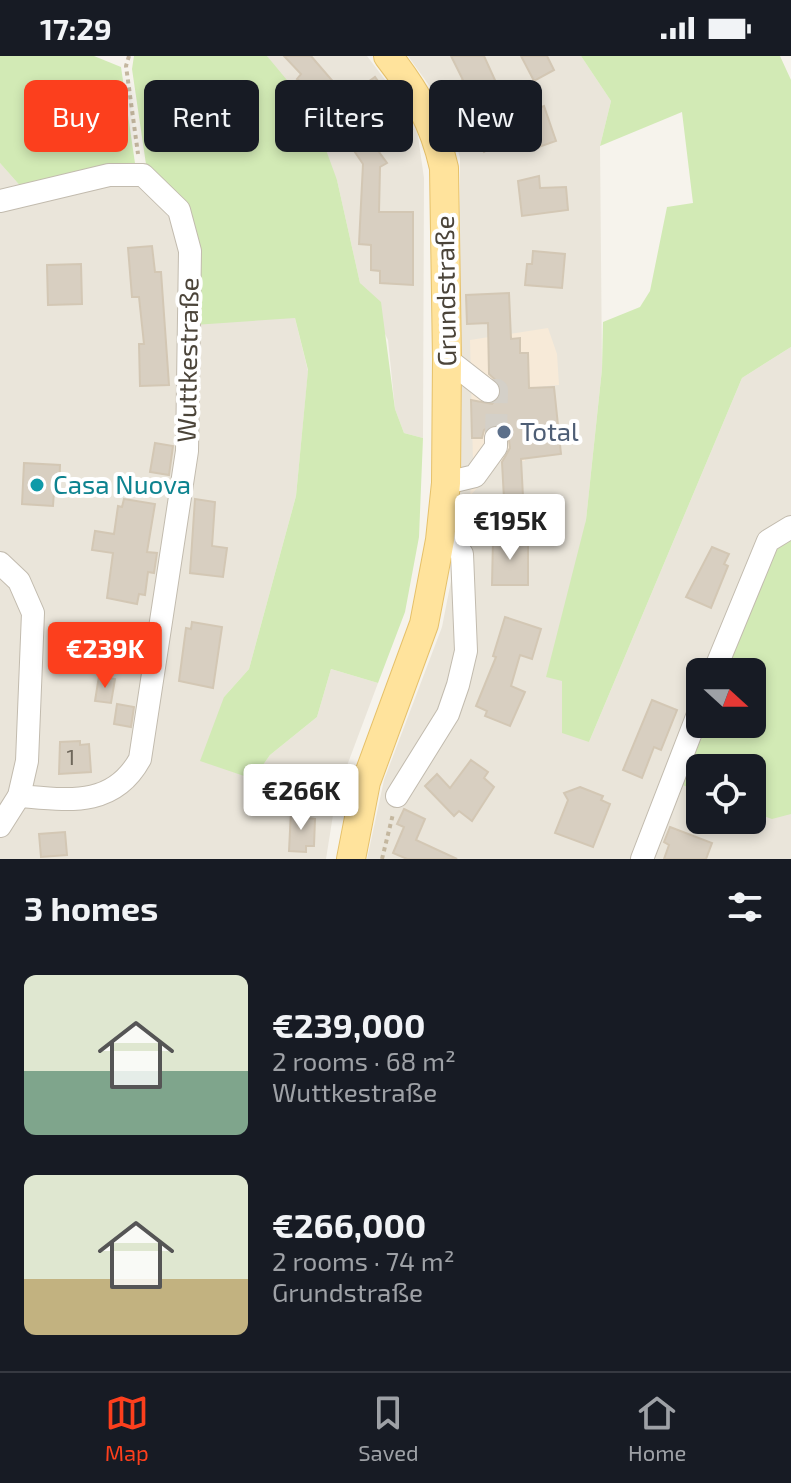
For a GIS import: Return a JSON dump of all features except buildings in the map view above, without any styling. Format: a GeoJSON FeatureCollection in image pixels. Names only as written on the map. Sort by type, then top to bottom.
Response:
{"type":"FeatureCollection","features":[{"type":"Feature","properties":{"kind":"main road","name":"Grundstraße"},"geometry":{"type":"LineString","coordinates":[[351,859],[366,782],[424,624],[440,540],[446,483],[444,168],[436,133],[425,107],[388,56]]}},
{"type":"Feature","properties":{"kind":"street","name":"Wuttkestraße"},"geometry":{"type":"LineString","coordinates":[[0,201],[109,175],[143,175],[179,210],[190,251],[187,451],[140,759],[120,787],[104,795],[19,796]]}},
{"type":"Feature","properties":{"kind":"street"},"geometry":{"type":"LineString","coordinates":[[447,359],[488,391]]}},
{"type":"Feature","properties":{"kind":"street"},"geometry":{"type":"LineString","coordinates":[[446,483],[475,476],[496,447],[496,438]]}},
{"type":"Feature","properties":{"kind":"street"},"geometry":{"type":"LineString","coordinates":[[720,658],[768,541],[791,527]]}},
{"type":"Feature","properties":{"kind":"street"},"geometry":{"type":"LineString","coordinates":[[397,796],[448,714],[466,651],[462,554],[454,543],[440,540]]}},
{"type":"Feature","properties":{"kind":"street"},"geometry":{"type":"LineString","coordinates":[[0,563],[19,581],[33,613],[29,727],[19,796],[0,826]]}},
{"type":"Feature","properties":{"kind":"street"},"geometry":{"type":"LineString","coordinates":[[642,859],[689,738]]}},
{"type":"Feature","properties":{"kind":"path"},"geometry":{"type":"LineString","coordinates":[[129,56],[126,66],[140,166]]}},
{"type":"Feature","properties":{"kind":"path"},"geometry":{"type":"LineString","coordinates":[[382,859],[397,796]]}},
{"type":"Feature","properties":{"kind":"shaded area"},"geometry":{"type":"Polygon","coordinates":[[[267,56],[367,56],[385,80],[281,80],[267,56]]]}},
{"type":"Feature","properties":{"kind":"shaded area"},"geometry":{"type":"Polygon","coordinates":[[[408,56],[581,56],[611,101],[600,146],[602,369],[586,520],[562,681],[589,742],[742,378],[791,347],[791,859],[367,859],[384,780],[442,627],[453,571],[460,503],[458,152],[542,152],[542,80],[429,80],[429,85],[408,56]]]}},
{"type":"Feature","properties":{"kind":"shaded area"},"geometry":{"type":"Polygon","coordinates":[[[413,121],[417,129],[424,178],[423,438],[404,433],[395,409],[388,340],[360,283],[337,180],[321,152],[413,152],[413,121]]]}},
{"type":"Feature","properties":{"kind":"shaded area"},"geometry":{"type":"Polygon","coordinates":[[[0,163],[23,189],[147,171],[295,318],[308,371],[296,496],[249,669],[224,697],[253,779],[270,755],[317,717],[331,669],[378,683],[345,771],[333,815],[326,859],[0,859],[0,163]]]}},
{"type":"Feature","properties":{"kind":"shaded area"},"geometry":{"type":"Polygon","coordinates":[[[548,328],[557,354],[559,385],[537,387],[525,405],[525,461],[500,462],[470,496],[473,462],[470,340],[548,328]]]}},
{"type":"Feature","properties":{"kind":"green space"},"geometry":{"type":"Polygon","coordinates":[[[0,56],[94,56],[121,67],[123,80],[24,80],[24,152],[128,152],[128,115],[136,170],[23,189],[0,163],[0,56]]]}},
{"type":"Feature","properties":{"kind":"green space"},"geometry":{"type":"Polygon","coordinates":[[[134,56],[267,56],[287,80],[275,80],[275,152],[327,152],[337,180],[360,283],[381,302],[395,409],[404,433],[423,438],[419,537],[405,612],[378,683],[331,669],[317,717],[270,755],[253,779],[200,761],[224,697],[249,669],[296,496],[308,370],[295,318],[194,325],[196,254],[147,171],[144,152],[259,152],[259,80],[144,80],[144,151],[132,69],[134,56]]]}},
{"type":"Feature","properties":{"kind":"green space"},"geometry":{"type":"Polygon","coordinates":[[[581,56],[780,56],[791,80],[791,347],[742,378],[589,742],[562,733],[562,681],[546,677],[586,520],[602,369],[603,322],[640,307],[650,291],[667,207],[693,203],[682,112],[600,146],[611,101],[581,56]]]}},
{"type":"Feature","properties":{"kind":"green space"},"geometry":{"type":"Polygon","coordinates":[[[791,537],[791,814],[772,819],[766,817],[766,754],[692,754],[698,738],[766,738],[766,658],[730,658],[775,548],[791,537]]]}},
{"type":"Feature","properties":{"kind":"green space"},"geometry":{"type":"Polygon","coordinates":[[[686,769],[686,786],[680,784],[686,769]]]}},
{"type":"Feature","properties":{"kind":"tunnel"},"geometry":{"type":"LineString","coordinates":[[488,391],[497,390],[496,438]]}},
{"type":"Feature","properties":{"kind":"place","name":"Total"},"geometry":{"type":"Point","coordinates":[504,432]}},
{"type":"Feature","properties":{"kind":"place","name":"Casa Nuova"},"geometry":{"type":"Point","coordinates":[37,485]}}]}
